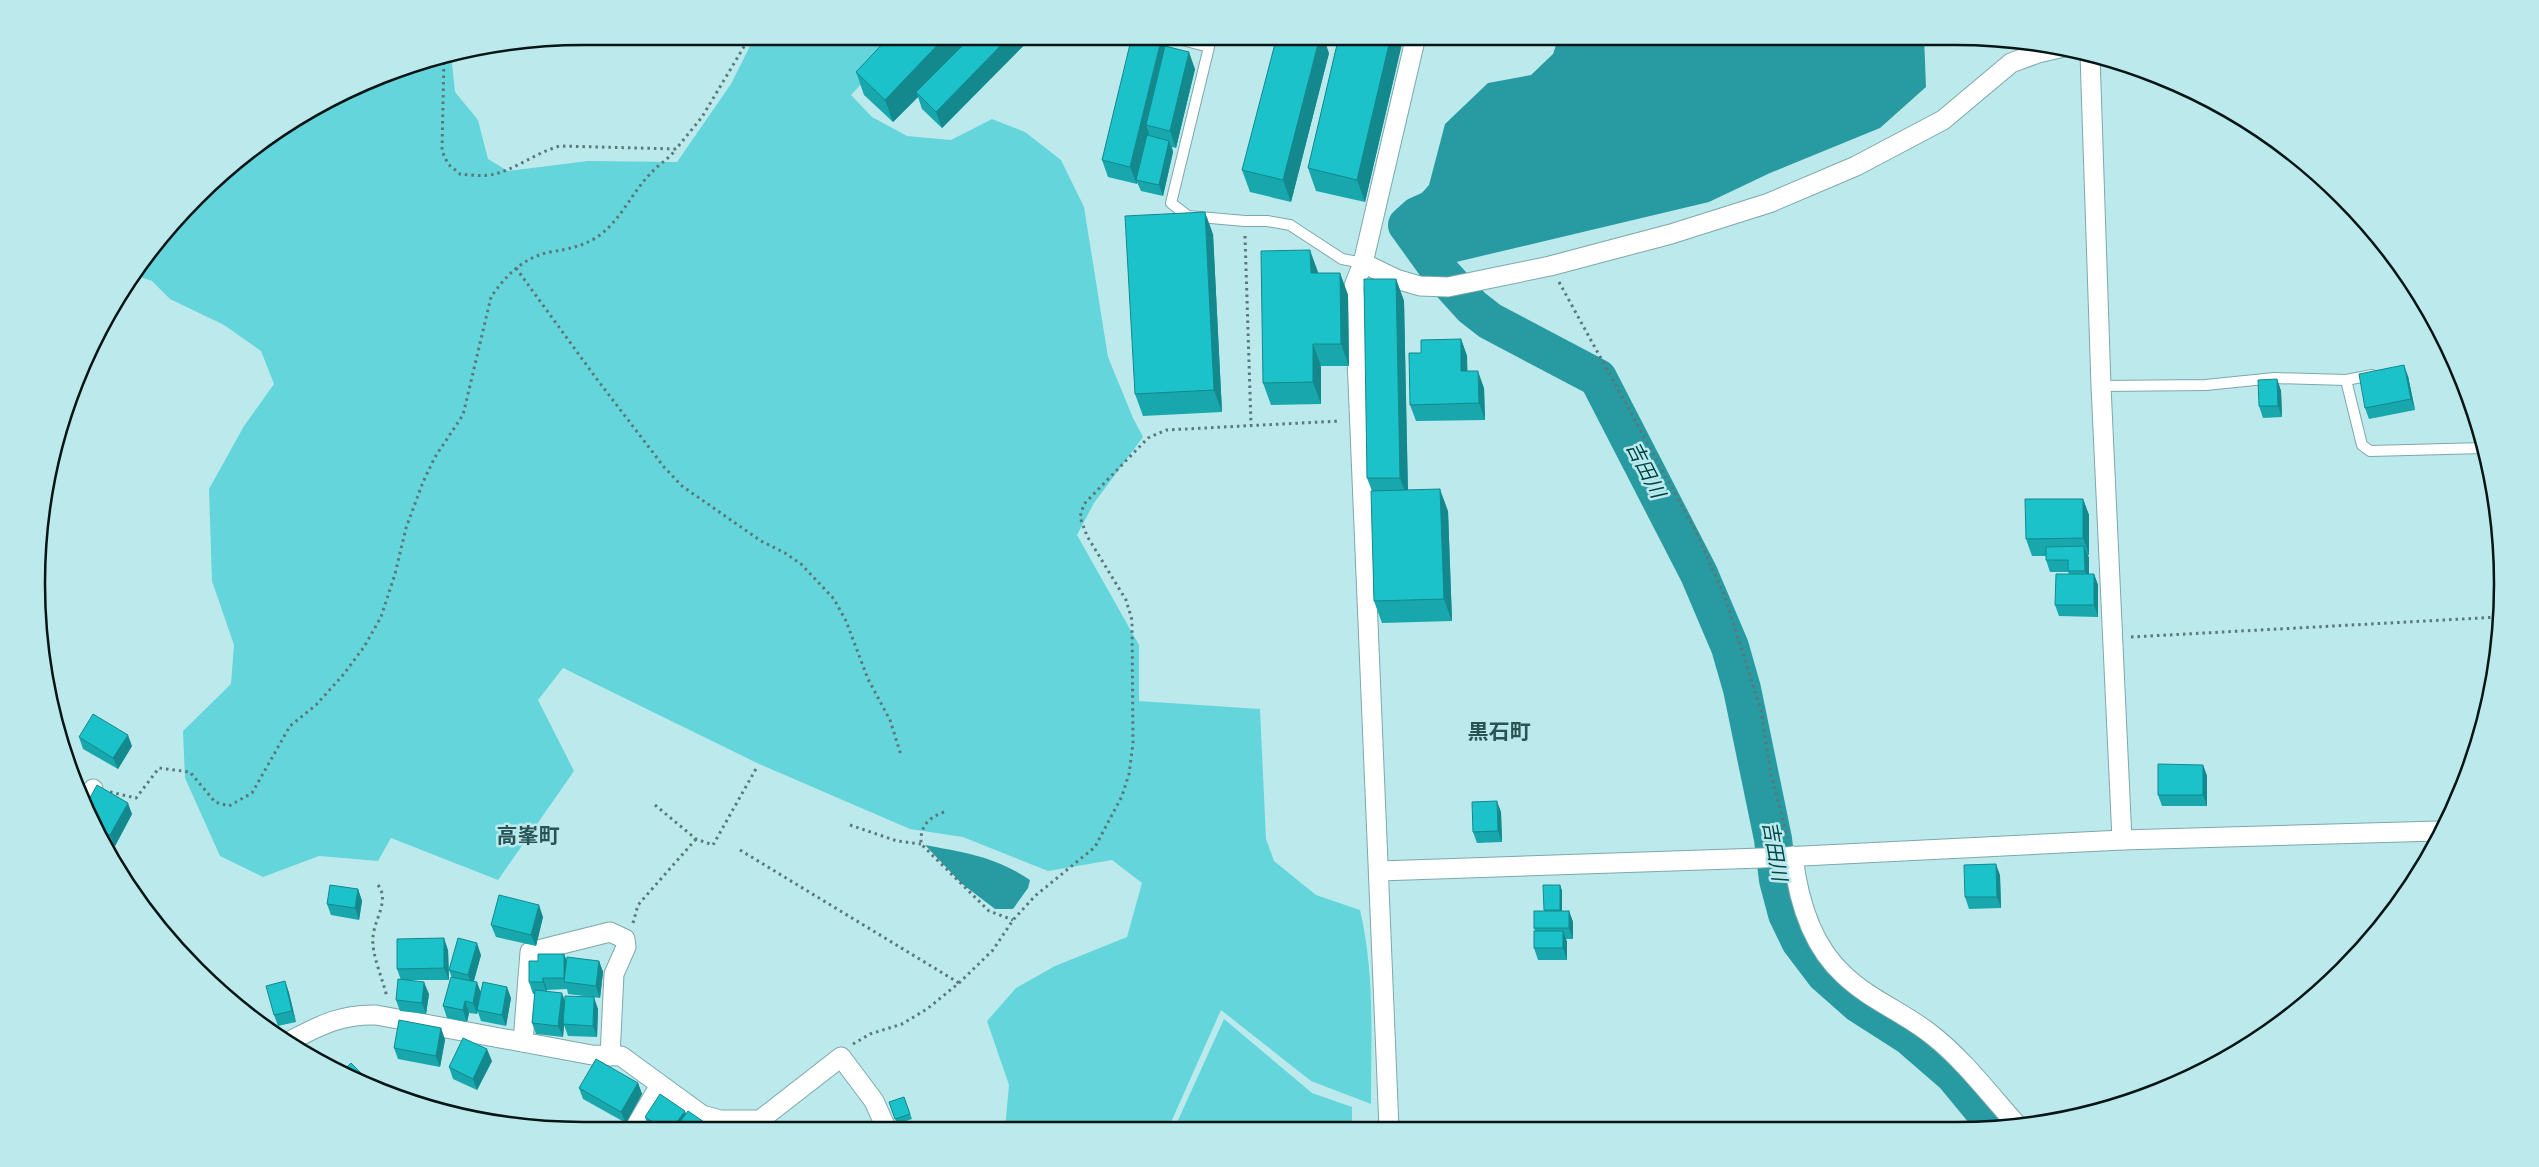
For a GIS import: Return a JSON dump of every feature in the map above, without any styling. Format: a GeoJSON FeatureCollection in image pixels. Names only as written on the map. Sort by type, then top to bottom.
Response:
{"type":"FeatureCollection","features":[{"type":"Feature","properties":{"kind":"street"},"geometry":{"type":"LineString","coordinates":[[1389,1122],[1354,286],[1363,263],[1414,45]]}},
{"type":"Feature","properties":{"kind":"street"},"geometry":{"type":"LineString","coordinates":[[1363,263],[1396,279],[1420,286],[1448,287],[1550,266],[1671,234],[1751,208],[1856,166],[1943,120],[2011,63],[2042,52]]}},
{"type":"Feature","properties":{"kind":"street"},"geometry":{"type":"LineString","coordinates":[[2090,62],[2101,386],[2122,840]]}},
{"type":"Feature","properties":{"kind":"street"},"geometry":{"type":"LineString","coordinates":[[1379,871],[1761,858],[2122,840],[2433,832]]}},
{"type":"Feature","properties":{"kind":"street"},"geometry":{"type":"LineString","coordinates":[[1792,856],[1796,885],[1814,935],[1844,976],[1932,1034],[1956,1056],[2011,1119]]}},
{"type":"Feature","properties":{"kind":"street"},"geometry":{"type":"LineString","coordinates":[[523,1042],[530,952],[610,932],[625,939],[626,948],[614,974],[610,1056]]}},
{"type":"Feature","properties":{"kind":"street"},"geometry":{"type":"LineString","coordinates":[[296,1038],[340,1018],[354,1015],[388,1018],[523,1042],[620,1056],[702,1115],[720,1120],[760,1120],[841,1057],[874,1101],[883,1122]]}},
{"type":"Feature","properties":{"kind":"street"},"geometry":{"type":"LineString","coordinates":[[638,1122],[660,1086]]}},
{"type":"Feature","properties":{"kind":"lane"},"geometry":{"type":"LineString","coordinates":[[1198,45],[1209,48],[1171,202],[1188,216],[1267,221],[1290,225],[1342,258],[1363,263]]}},
{"type":"Feature","properties":{"kind":"lane"},"geometry":{"type":"LineString","coordinates":[[2101,386],[2206,385],[2274,378],[2346,380],[2375,375]]}},
{"type":"Feature","properties":{"kind":"lane"},"geometry":{"type":"LineString","coordinates":[[2346,380],[2362,445],[2370,451],[2477,448]]}},
{"type":"Feature","properties":{"kind":"path"},"geometry":{"type":"LineString","coordinates":[[89,795],[136,798],[159,768],[190,772],[215,802],[229,806],[252,793],[290,726],[316,705],[343,675],[364,647],[381,616],[395,574],[406,528],[423,482],[434,457],[463,415],[491,297],[516,268],[529,260],[549,252],[566,251],[582,246],[599,235],[614,221],[652,172],[676,149],[702,117],[746,45]]}},
{"type":"Feature","properties":{"kind":"path"},"geometry":{"type":"LineString","coordinates":[[444,63],[442,151],[448,164],[460,174],[493,174],[512,168],[545,150],[560,146],[676,149]]}},
{"type":"Feature","properties":{"kind":"path"},"geometry":{"type":"LineString","coordinates":[[1245,221],[1251,425]]}},
{"type":"Feature","properties":{"kind":"path"},"geometry":{"type":"LineString","coordinates":[[1550,266],[1694,528],[1725,597],[1761,710],[1772,775],[1792,856]]}},
{"type":"Feature","properties":{"kind":"path"},"geometry":{"type":"LineString","coordinates":[[516,268],[596,378],[664,467],[682,486],[747,532],[801,564],[834,599],[846,621],[868,679],[890,720],[900,755]]}},
{"type":"Feature","properties":{"kind":"path"},"geometry":{"type":"LineString","coordinates":[[841,1057],[856,1040],[902,1024],[927,1009],[959,983],[992,950],[1013,920],[1035,896],[1095,847],[1114,814],[1129,774],[1133,743],[1132,620],[1126,600],[1086,536],[1080,517],[1084,504],[1148,438],[1166,430],[1361,420]]}},
{"type":"Feature","properties":{"kind":"path"},"geometry":{"type":"LineString","coordinates":[[2112,638],[2493,617]]}},
{"type":"Feature","properties":{"kind":"path"},"geometry":{"type":"LineString","coordinates":[[655,805],[696,839],[713,845],[757,767]]}},
{"type":"Feature","properties":{"kind":"path"},"geometry":{"type":"LineString","coordinates":[[921,844],[920,834],[925,824],[932,817],[944,812]]}},
{"type":"Feature","properties":{"kind":"path"},"geometry":{"type":"LineString","coordinates":[[850,825],[897,841],[921,844],[989,911],[1013,920]]}},
{"type":"Feature","properties":{"kind":"path"},"geometry":{"type":"LineString","coordinates":[[626,948],[638,905],[696,839]]}},
{"type":"Feature","properties":{"kind":"path"},"geometry":{"type":"LineString","coordinates":[[740,850],[959,983]]}},
{"type":"Feature","properties":{"kind":"path"},"geometry":{"type":"LineString","coordinates":[[378,885],[383,892],[383,898],[373,934],[372,948],[380,969],[389,1004],[388,1018]]}},
{"type":"Feature","properties":{"kind":"shaded area"},"geometry":{"type":"Polygon","coordinates":[[[750,45],[898,45],[851,95],[872,117],[907,136],[951,140],[992,119],[1025,132],[1061,160],[1084,207],[1108,357],[1133,418],[1143,437],[1094,503],[1077,535],[1139,645],[1139,701],[1260,709],[1266,839],[1274,861],[1316,895],[1360,910],[1365,934],[1370,982],[1371,1104],[1311,1081],[1221,1010],[1171,1122],[1006,1122],[1009,1085],[987,1021],[1016,988],[1055,966],[1127,937],[1142,883],[1112,860],[1048,871],[963,837],[910,829],[757,763],[563,668],[538,700],[574,771],[498,880],[391,838],[378,861],[319,856],[263,877],[220,856],[185,778],[183,731],[231,684],[234,645],[212,581],[209,489],[244,426],[274,384],[261,351],[224,325],[170,299],[152,281],[141,277],[179,228],[228,179],[256,156],[314,117],[377,86],[410,74],[452,61],[455,92],[478,120],[488,159],[508,171],[588,161],[677,162],[731,84],[750,45]]]}},
{"type":"Feature","properties":{"kind":"shaded area"},"geometry":{"type":"Polygon","coordinates":[[[1556,45],[1924,45],[1926,87],[1880,128],[1770,173],[1709,202],[1452,263],[1406,211],[1429,185],[1445,124],[1488,83],[1531,75],[1553,54],[1556,45]]]}},
{"type":"Feature","properties":{"kind":"shaded area"},"geometry":{"type":"Polygon","coordinates":[[[925,845],[992,860],[1030,880],[1028,888],[1013,909],[995,909],[961,883],[925,845]]]}},
{"type":"Feature","properties":{"kind":"shaded area"},"geometry":{"type":"Polygon","coordinates":[[[1224,1019],[1312,1093],[1352,1107],[1352,1122],[1177,1122],[1224,1019]]]}},
{"type":"Feature","properties":{"kind":"building"},"geometry":{"type":"Polygon","coordinates":[[[882,45],[937,45],[885,100],[856,72],[882,45]]]}},
{"type":"Feature","properties":{"kind":"building"},"geometry":{"type":"Polygon","coordinates":[[[963,45],[1001,45],[936,112],[916,92],[963,45]]]}},
{"type":"Feature","properties":{"kind":"building"},"geometry":{"type":"Polygon","coordinates":[[[1130,45],[1160,45],[1130,167],[1102,160],[1130,45]]]}},
{"type":"Feature","properties":{"kind":"building"},"geometry":{"type":"Polygon","coordinates":[[[1275,45],[1318,45],[1283,180],[1242,170],[1275,45]]]}},
{"type":"Feature","properties":{"kind":"building"},"geometry":{"type":"Polygon","coordinates":[[[1337,45],[1389,45],[1357,180],[1308,168],[1337,45]]]}},
{"type":"Feature","properties":{"kind":"building"},"geometry":{"type":"Polygon","coordinates":[[[1165,46],[1189,52],[1170,131],[1146,125],[1165,46]]]}},
{"type":"Feature","properties":{"kind":"building"},"geometry":{"type":"Polygon","coordinates":[[[1147,135],[1169,141],[1159,185],[1136,180],[1147,135]]]}},
{"type":"Feature","properties":{"kind":"building"},"geometry":{"type":"Polygon","coordinates":[[[1205,212],[1214,390],[1135,394],[1125,216],[1205,212]]]}},
{"type":"Feature","properties":{"kind":"building"},"geometry":{"type":"Polygon","coordinates":[[[1310,250],[1311,273],[1340,273],[1341,344],[1313,344],[1313,382],[1263,383],[1261,251],[1310,250]]]}},
{"type":"Feature","properties":{"kind":"building"},"geometry":{"type":"Polygon","coordinates":[[[1364,279],[1396,279],[1400,478],[1367,478],[1364,279]]]}},
{"type":"Feature","properties":{"kind":"building"},"geometry":{"type":"Polygon","coordinates":[[[1461,339],[1461,371],[1478,371],[1479,403],[1410,405],[1409,353],[1421,353],[1421,340],[1461,339]]]}},
{"type":"Feature","properties":{"kind":"building"},"geometry":{"type":"Polygon","coordinates":[[[2404,365],[2411,399],[2365,408],[2359,374],[2404,365]]]}},
{"type":"Feature","properties":{"kind":"building"},"geometry":{"type":"Polygon","coordinates":[[[2277,379],[2278,406],[2259,406],[2258,380],[2277,379]]]}},
{"type":"Feature","properties":{"kind":"building"},"geometry":{"type":"Polygon","coordinates":[[[1440,489],[1444,599],[1374,601],[1371,491],[1440,489]]]}},
{"type":"Feature","properties":{"kind":"building"},"geometry":{"type":"Polygon","coordinates":[[[2025,499],[2083,499],[2083,538],[2026,539],[2025,499]]]}},
{"type":"Feature","properties":{"kind":"building"},"geometry":{"type":"Polygon","coordinates":[[[2084,546],[2085,571],[2068,571],[2068,560],[2046,560],[2046,547],[2084,546]]]}},
{"type":"Feature","properties":{"kind":"building"},"geometry":{"type":"Polygon","coordinates":[[[2056,574],[2094,574],[2094,605],[2055,605],[2056,574]]]}},
{"type":"Feature","properties":{"kind":"building"},"geometry":{"type":"Polygon","coordinates":[[[93,714],[128,735],[113,758],[79,737],[93,714]]]}},
{"type":"Feature","properties":{"kind":"building"},"geometry":{"type":"Polygon","coordinates":[[[2158,764],[2203,765],[2203,795],[2158,795],[2158,764]]]}},
{"type":"Feature","properties":{"kind":"building"},"geometry":{"type":"Polygon","coordinates":[[[97,785],[128,803],[110,835],[107,833],[90,798],[97,785]]]}},
{"type":"Feature","properties":{"kind":"building"},"geometry":{"type":"Polygon","coordinates":[[[1497,801],[1498,831],[1473,832],[1472,802],[1497,801]]]}},
{"type":"Feature","properties":{"kind":"building"},"geometry":{"type":"Polygon","coordinates":[[[1996,864],[1997,897],[1965,897],[1964,865],[1996,864]]]}},
{"type":"Feature","properties":{"kind":"building"},"geometry":{"type":"Polygon","coordinates":[[[330,885],[358,889],[355,908],[327,904],[330,885]]]}},
{"type":"Feature","properties":{"kind":"building"},"geometry":{"type":"Polygon","coordinates":[[[1543,885],[1560,885],[1560,910],[1544,910],[1543,885]]]}},
{"type":"Feature","properties":{"kind":"building"},"geometry":{"type":"Polygon","coordinates":[[[499,895],[539,905],[531,935],[491,925],[499,895]]]}},
{"type":"Feature","properties":{"kind":"building"},"geometry":{"type":"Polygon","coordinates":[[[1534,911],[1569,911],[1569,928],[1534,928],[1534,911]]]}},
{"type":"Feature","properties":{"kind":"building"},"geometry":{"type":"Polygon","coordinates":[[[1534,931],[1563,931],[1563,948],[1534,948],[1534,931]]]}},
{"type":"Feature","properties":{"kind":"building"},"geometry":{"type":"Polygon","coordinates":[[[444,938],[444,968],[397,969],[397,939],[444,938]]]}},
{"type":"Feature","properties":{"kind":"building"},"geometry":{"type":"Polygon","coordinates":[[[458,938],[477,943],[468,975],[449,970],[458,938]]]}},
{"type":"Feature","properties":{"kind":"building"},"geometry":{"type":"Polygon","coordinates":[[[538,954],[564,954],[564,978],[543,978],[543,982],[529,982],[529,961],[538,961],[538,954]]]}},
{"type":"Feature","properties":{"kind":"building"},"geometry":{"type":"Polygon","coordinates":[[[567,957],[599,961],[596,986],[564,982],[567,957]]]}},
{"type":"Feature","properties":{"kind":"building"},"geometry":{"type":"Polygon","coordinates":[[[451,977],[477,982],[473,1003],[465,1001],[463,1010],[443,1006],[451,977]]]}},
{"type":"Feature","properties":{"kind":"building"},"geometry":{"type":"Polygon","coordinates":[[[398,979],[424,982],[422,1003],[396,1000],[398,979]]]}},
{"type":"Feature","properties":{"kind":"building"},"geometry":{"type":"Polygon","coordinates":[[[285,981],[292,1011],[274,1015],[266,986],[285,981]]]}},
{"type":"Feature","properties":{"kind":"building"},"geometry":{"type":"Polygon","coordinates":[[[483,982],[507,987],[502,1015],[477,1010],[483,982]]]}},
{"type":"Feature","properties":{"kind":"building"},"geometry":{"type":"Polygon","coordinates":[[[535,990],[562,993],[558,1026],[532,1023],[535,990]]]}},
{"type":"Feature","properties":{"kind":"building"},"geometry":{"type":"Polygon","coordinates":[[[565,996],[594,997],[593,1026],[563,1024],[565,996]]]}},
{"type":"Feature","properties":{"kind":"building"},"geometry":{"type":"Polygon","coordinates":[[[399,1020],[441,1028],[436,1056],[394,1048],[399,1020]]]}},
{"type":"Feature","properties":{"kind":"building"},"geometry":{"type":"Polygon","coordinates":[[[463,1038],[487,1049],[473,1079],[449,1067],[463,1038]]]}},
{"type":"Feature","properties":{"kind":"building"},"geometry":{"type":"Polygon","coordinates":[[[596,1059],[638,1083],[621,1112],[579,1088],[596,1059]]]}},
{"type":"Feature","properties":{"kind":"building"},"geometry":{"type":"Polygon","coordinates":[[[351,1063],[362,1074],[347,1067],[351,1063]]]}},
{"type":"Feature","properties":{"kind":"building"},"geometry":{"type":"Polygon","coordinates":[[[660,1094],[685,1111],[677,1122],[653,1122],[645,1117],[660,1094]]]}},
{"type":"Feature","properties":{"kind":"building"},"geometry":{"type":"Polygon","coordinates":[[[904,1097],[910,1114],[895,1119],[889,1102],[904,1097]]]}},
{"type":"Feature","properties":{"kind":"building"},"geometry":{"type":"Polygon","coordinates":[[[688,1111],[704,1122],[680,1122],[688,1111]]]}},
{"type":"Feature","properties":{"kind":"waterway","name":"吉田川"},"geometry":{"type":"LineString","coordinates":[[1460,197],[1417,216],[1407,225],[1443,275],[1472,307],[1490,321],[1598,378],[1699,574],[1730,647],[1742,689],[1773,839],[1778,880],[1787,914],[1800,941],[1825,974],[1859,1004],[1909,1036],[1954,1075],[1992,1121]]}},
{"type":"Feature","properties":{"kind":"district","name":"黒石町"},"geometry":{"type":"Point","coordinates":[1499,732]}},
{"type":"Feature","properties":{"kind":"district","name":"高峯町"},"geometry":{"type":"Point","coordinates":[528,836]}}]}
